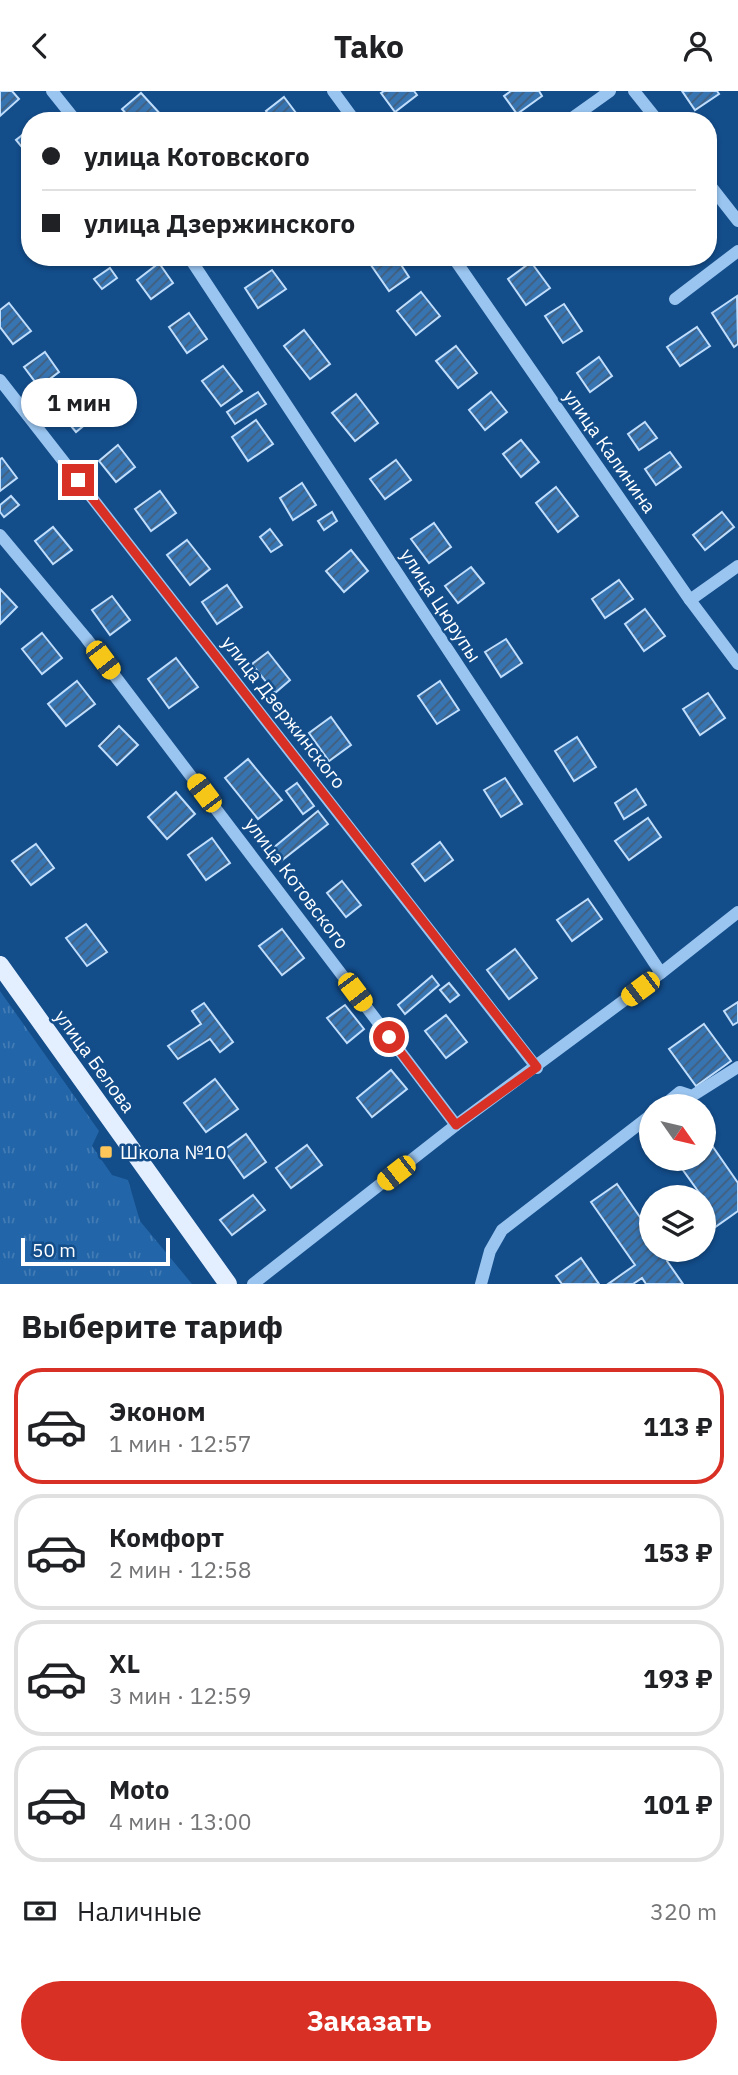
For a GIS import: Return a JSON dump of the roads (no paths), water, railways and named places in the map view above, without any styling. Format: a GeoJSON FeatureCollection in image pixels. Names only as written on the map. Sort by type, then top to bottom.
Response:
{"type":"FeatureCollection","features":[{"type":"Feature","properties":{"kind":"main road","name":"улица Белова"},"geometry":{"type":"LineString","coordinates":[[0,965],[228,1284]]}},
{"type":"Feature","properties":{"kind":"street"},"geometry":{"type":"LineString","coordinates":[[51,91],[68,112]]}},
{"type":"Feature","properties":{"kind":"street"},"geometry":{"type":"LineString","coordinates":[[333,91],[348,112]]}},
{"type":"Feature","properties":{"kind":"street"},"geometry":{"type":"LineString","coordinates":[[581,112],[610,91]]}},
{"type":"Feature","properties":{"kind":"street"},"geometry":{"type":"LineString","coordinates":[[634,91],[651,112]]}},
{"type":"Feature","properties":{"kind":"street"},"geometry":{"type":"LineString","coordinates":[[717,194],[738,221]]}},
{"type":"Feature","properties":{"kind":"street"},"geometry":{"type":"LineString","coordinates":[[675,299],[738,251]]}},
{"type":"Feature","properties":{"kind":"street","name":"улица Цюрупы"},"geometry":{"type":"LineString","coordinates":[[195,266],[661,973]]}},
{"type":"Feature","properties":{"kind":"street","name":"улица Калинина"},"geometry":{"type":"LineString","coordinates":[[459,266],[690,600],[738,664]]}},
{"type":"Feature","properties":{"kind":"street","name":"улица Дзержинского"},"geometry":{"type":"LineString","coordinates":[[0,380],[537,1067]]}},
{"type":"Feature","properties":{"kind":"street","name":"улица Котовского"},"geometry":{"type":"LineString","coordinates":[[0,535],[86,638],[456,1125]]}},
{"type":"Feature","properties":{"kind":"street"},"geometry":{"type":"LineString","coordinates":[[690,600],[738,566]]}},
{"type":"Feature","properties":{"kind":"street"},"geometry":{"type":"LineString","coordinates":[[253,1284],[456,1125],[537,1067],[738,912]]}},
{"type":"Feature","properties":{"kind":"street"},"geometry":{"type":"LineString","coordinates":[[695,1094],[738,1067]]}},
{"type":"Feature","properties":{"kind":"street"},"geometry":{"type":"LineString","coordinates":[[481,1284],[490,1251],[502,1230],[639,1124]]}},
{"type":"Feature","properties":{"kind":"place","name":"Школа №10"},"geometry":{"type":"Point","coordinates":[106,1152]}}]}
